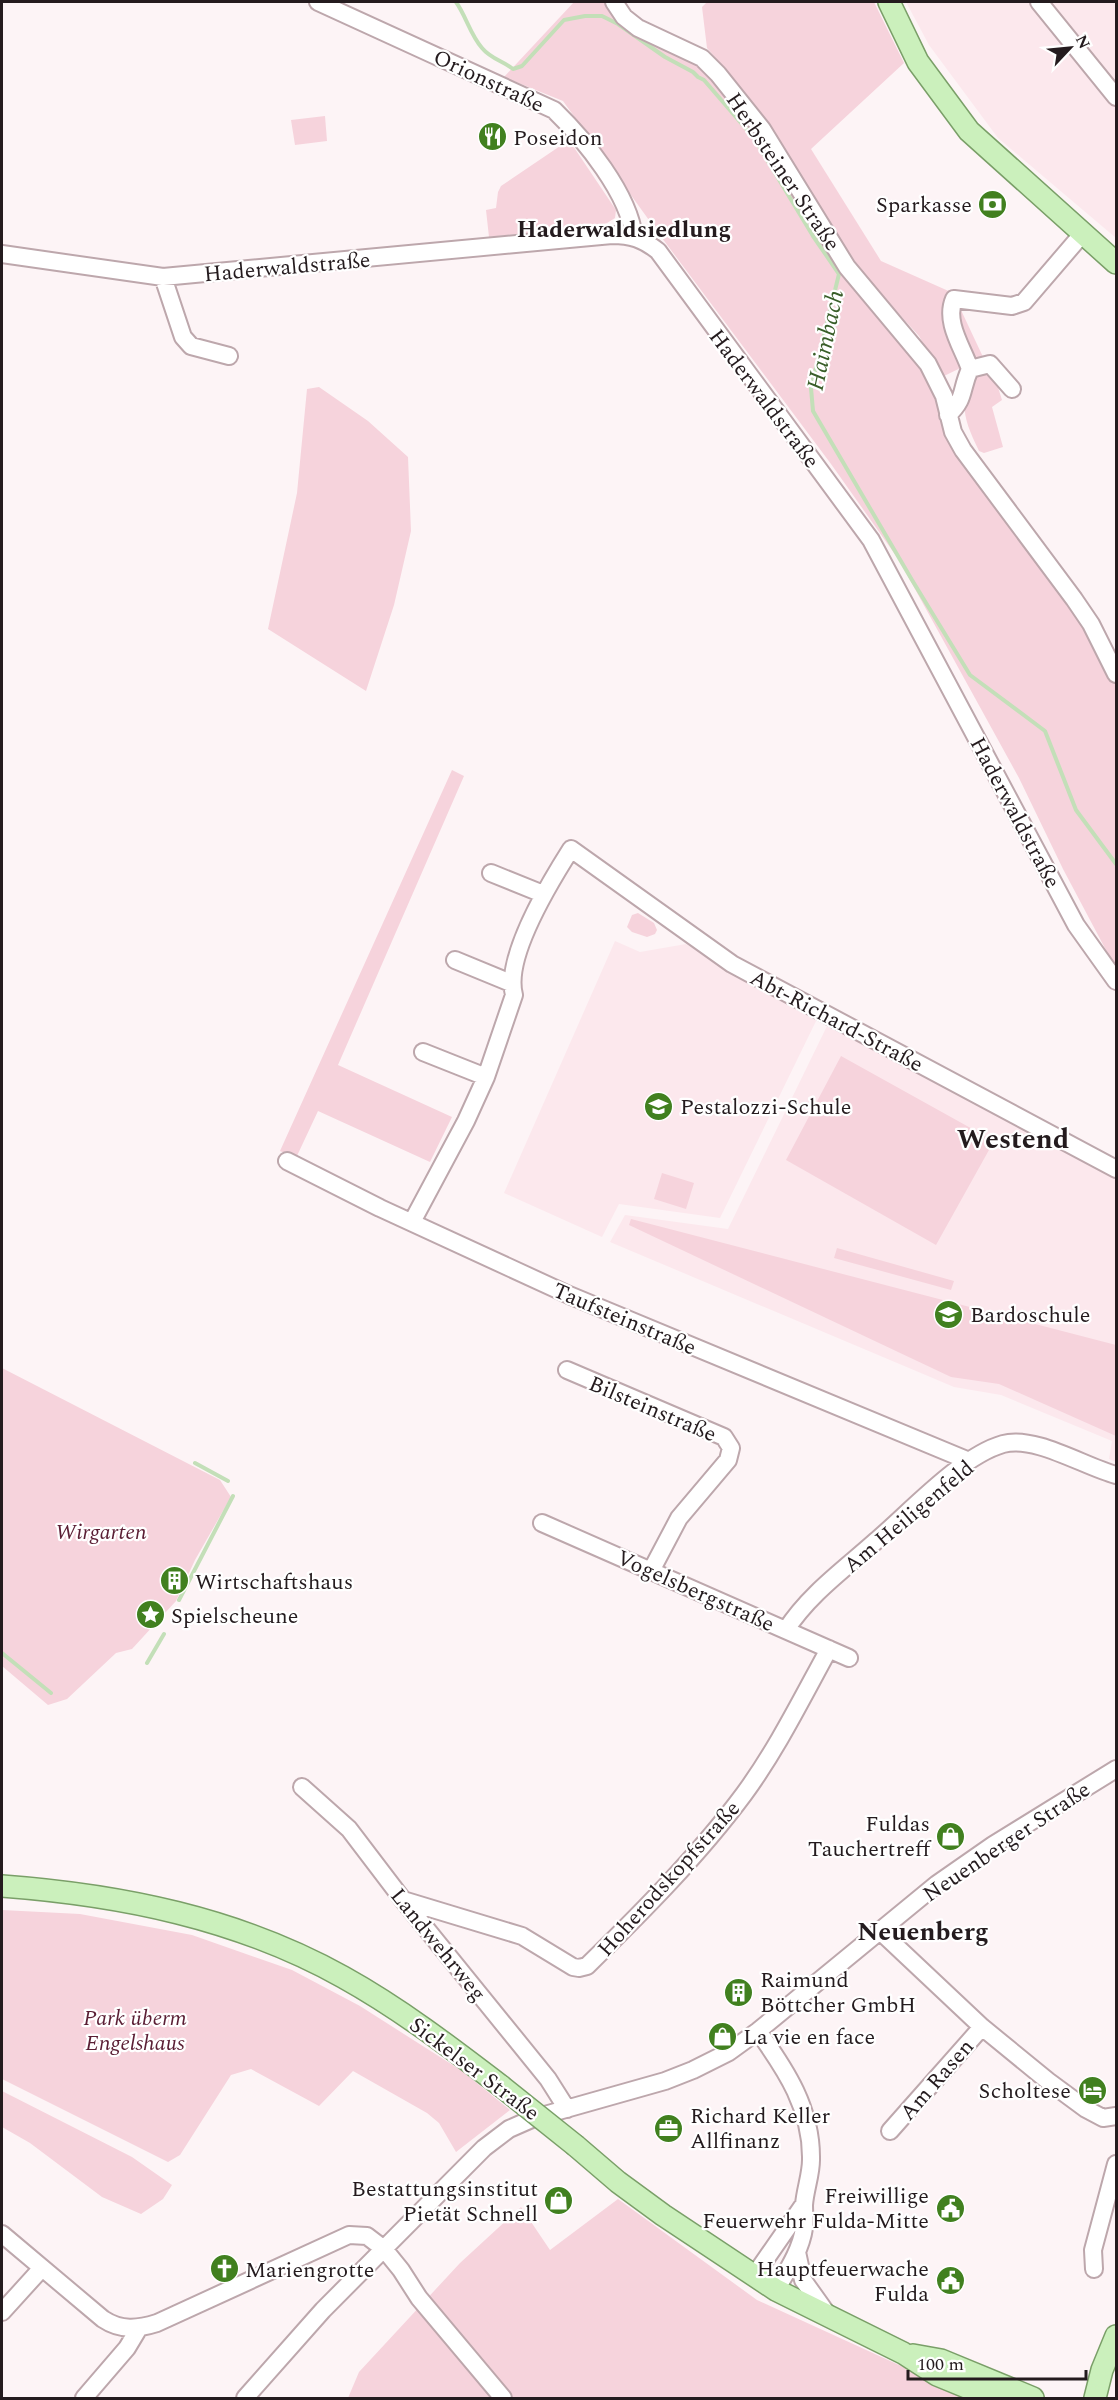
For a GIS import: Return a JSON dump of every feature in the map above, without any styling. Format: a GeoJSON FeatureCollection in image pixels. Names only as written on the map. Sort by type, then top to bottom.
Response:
{"type":"FeatureCollection","features":[{"type":"Feature","properties":{"kind":"main road"},"geometry":{"type":"LineString","coordinates":[[889,2],[918,62],[969,131],[1116,263]]}},
{"type":"Feature","properties":{"kind":"main road","name":"Sickelser Straße"},"geometry":{"type":"LineString","coordinates":[[2,1886],[70,1892],[160,1908],[216,1923],[274,1944],[341,1976],[428,2031],[501,2086],[618,2182],[754,2276],[831,2319],[903,2353],[936,2375],[993,2398]]}},
{"type":"Feature","properties":{"kind":"main road"},"geometry":{"type":"LineString","coordinates":[[1095,2398],[1102,2370],[1116,2336]]}},
{"type":"Feature","properties":{"kind":"main road","name":"Sickelser Straße"},"geometry":{"type":"LineString","coordinates":[[903,2353],[941,2360],[1033,2398]]}},
{"type":"Feature","properties":{"kind":"street","name":"Orionstraße"},"geometry":{"type":"LineString","coordinates":[[318,2],[554,110],[574,129],[616,188],[630,215],[634,237]]}},
{"type":"Feature","properties":{"kind":"street","name":"Herbsteiner Straße"},"geometry":{"type":"LineString","coordinates":[[614,2],[630,23],[702,58],[718,74],[762,129],[847,267],[928,364],[944,396],[953,432],[963,450],[1074,599],[1091,624],[1116,674]]}},
{"type":"Feature","properties":{"kind":"street"},"geometry":{"type":"LineString","coordinates":[[1039,2],[1116,97]]}},
{"type":"Feature","properties":{"kind":"street"},"geometry":{"type":"LineString","coordinates":[[948,415],[961,402],[964,382],[970,369],[952,322],[950,308],[954,299],[1012,306],[1024,302],[1083,232]]}},
{"type":"Feature","properties":{"kind":"street","name":"Haderwaldstraße"},"geometry":{"type":"LineString","coordinates":[[2,254],[163,277],[612,236],[634,237],[648,243],[658,251],[871,540],[1076,925],[1116,981]]}},
{"type":"Feature","properties":{"kind":"street"},"geometry":{"type":"LineString","coordinates":[[163,277],[183,337],[191,346],[229,356]]}},
{"type":"Feature","properties":{"kind":"street"},"geometry":{"type":"LineString","coordinates":[[970,369],[990,364],[1012,389]]}},
{"type":"Feature","properties":{"kind":"street","name":"Abt-Richard-Straße"},"geometry":{"type":"LineString","coordinates":[[543,894],[571,849],[732,964],[1116,1169]]}},
{"type":"Feature","properties":{"kind":"street"},"geometry":{"type":"LineString","coordinates":[[412,1222],[466,1121],[486,1077],[514,995],[511,983],[531,918],[543,894],[491,873]]}},
{"type":"Feature","properties":{"kind":"street"},"geometry":{"type":"LineString","coordinates":[[455,960],[511,983]]}},
{"type":"Feature","properties":{"kind":"street"},"geometry":{"type":"LineString","coordinates":[[423,1052],[486,1077]]}},
{"type":"Feature","properties":{"kind":"street","name":"Taufsteinstraße"},"geometry":{"type":"LineString","coordinates":[[287,1161],[342,1190],[569,1295],[969,1461]]}},
{"type":"Feature","properties":{"kind":"street","name":"Bilsteinstraße"},"geometry":{"type":"LineString","coordinates":[[567,1370],[724,1437],[731,1448],[728,1460],[679,1518],[651,1571]]}},
{"type":"Feature","properties":{"kind":"street","name":"Am Heiligenfeld"},"geometry":{"type":"LineString","coordinates":[[786,1630],[810,1600],[969,1461],[1004,1444],[1023,1443],[1041,1447],[1116,1475]]}},
{"type":"Feature","properties":{"kind":"street","name":"Vogelsbergstraße"},"geometry":{"type":"LineString","coordinates":[[542,1523],[849,1658]]}},
{"type":"Feature","properties":{"kind":"street","name":"Hoherodskopfstraße"},"geometry":{"type":"LineString","coordinates":[[404,1900],[522,1936],[573,1967],[587,1966],[698,1851],[744,1793],[780,1738],[828,1649]]}},
{"type":"Feature","properties":{"kind":"street","name":"Neuenberger Straße"},"geometry":{"type":"LineString","coordinates":[[245,2398],[302,2333],[384,2249],[484,2148],[509,2129],[534,2118],[674,2078],[729,2052],[758,2031],[937,1884],[987,1849],[1116,1769]]}},
{"type":"Feature","properties":{"kind":"street","name":"Landwehrweg"},"geometry":{"type":"LineString","coordinates":[[302,1787],[349,1829],[548,2079],[567,2109]]}},
{"type":"Feature","properties":{"kind":"street","name":"Am Rasen"},"geometry":{"type":"LineString","coordinates":[[880,1931],[982,2027],[1086,2109],[1103,2118],[1116,2118]]}},
{"type":"Feature","properties":{"kind":"street","name":"Am Rasen"},"geometry":{"type":"LineString","coordinates":[[890,2131],[982,2027]]}},
{"type":"Feature","properties":{"kind":"street"},"geometry":{"type":"LineString","coordinates":[[758,2031],[785,2069],[798,2094],[805,2115],[811,2160],[804,2204],[804,2228],[797,2252],[776,2290]]}},
{"type":"Feature","properties":{"kind":"street"},"geometry":{"type":"LineString","coordinates":[[1094,2269],[1093,2250],[1116,2164]]}},
{"type":"Feature","properties":{"kind":"street"},"geometry":{"type":"LineString","coordinates":[[754,2276],[804,2204]]}},
{"type":"Feature","properties":{"kind":"street"},"geometry":{"type":"LineString","coordinates":[[2,2234],[114,2326],[140,2328],[157,2323],[349,2235],[367,2236],[384,2249],[419,2298],[503,2398]]}},
{"type":"Feature","properties":{"kind":"street"},"geometry":{"type":"LineString","coordinates":[[797,2252],[803,2280],[831,2319]]}},
{"type":"Feature","properties":{"kind":"street"},"geometry":{"type":"LineString","coordinates":[[2,2312],[42,2268]]}},
{"type":"Feature","properties":{"kind":"street"},"geometry":{"type":"LineString","coordinates":[[84,2398],[127,2348],[140,2328]]}},
{"type":"Feature","properties":{"kind":"shaded area"},"geometry":{"type":"Polygon","coordinates":[[[906,2],[1116,2],[1116,238],[998,138],[929,45],[906,2]]]}},
{"type":"Feature","properties":{"kind":"shaded area","name":"Pestalozzi-Schule"},"geometry":{"type":"Polygon","coordinates":[[[615,941],[640,952],[686,944],[817,1019],[720,1218],[619,1204],[602,1237],[504,1193],[615,941]]]}},
{"type":"Feature","properties":{"kind":"shaded area","name":"Bardoschule"},"geometry":{"type":"Polygon","coordinates":[[[828,1024],[1116,1166],[1116,1462],[1109,1459],[1112,1441],[1001,1395],[954,1387],[610,1242],[625,1215],[728,1229],[828,1024]]]}},
{"type":"Feature","properties":{"kind":"green space"},"geometry":{"type":"Polygon","coordinates":[[[574,2],[606,2],[628,27],[703,65],[763,131],[828,236],[932,372],[966,447],[1079,611],[1116,680],[1116,969],[1063,869],[1019,778],[899,560],[831,464],[563,101],[504,77],[574,2]]]}},
{"type":"Feature","properties":{"kind":"green space"},"geometry":{"type":"Polygon","coordinates":[[[707,2],[874,2],[904,63],[811,149],[881,261],[953,293],[983,357],[942,377],[919,336],[866,278],[736,82],[707,48],[702,7],[707,2]]]}},
{"type":"Feature","properties":{"kind":"green space"},"geometry":{"type":"Polygon","coordinates":[[[325,116],[327,141],[295,145],[291,120],[325,116]]]}},
{"type":"Feature","properties":{"kind":"green space"},"geometry":{"type":"Polygon","coordinates":[[[569,140],[616,210],[615,218],[607,223],[594,226],[489,237],[486,210],[496,208],[501,186],[569,140]]]}},
{"type":"Feature","properties":{"kind":"green space"},"geometry":{"type":"Polygon","coordinates":[[[983,373],[996,381],[1002,400],[992,407],[1003,447],[984,453],[979,451],[965,415],[969,376],[983,373]]]}},
{"type":"Feature","properties":{"kind":"green space"},"geometry":{"type":"Polygon","coordinates":[[[319,387],[368,421],[408,457],[411,531],[394,605],[366,691],[268,629],[297,493],[307,389],[319,387]]]}},
{"type":"Feature","properties":{"kind":"green space"},"geometry":{"type":"Polygon","coordinates":[[[452,770],[464,776],[338,1065],[452,1117],[430,1162],[318,1111],[296,1158],[280,1151],[452,770]]]}},
{"type":"Feature","properties":{"kind":"green space"},"geometry":{"type":"Polygon","coordinates":[[[638,913],[654,923],[657,930],[655,934],[647,937],[632,932],[627,927],[632,915],[638,913]]]}},
{"type":"Feature","properties":{"kind":"green space"},"geometry":{"type":"Polygon","coordinates":[[[841,1056],[994,1141],[936,1245],[786,1160],[841,1056]]]}},
{"type":"Feature","properties":{"kind":"green space"},"geometry":{"type":"Polygon","coordinates":[[[662,1173],[694,1183],[686,1209],[654,1199],[662,1173]]]}},
{"type":"Feature","properties":{"kind":"green space"},"geometry":{"type":"Polygon","coordinates":[[[631,1219],[1116,1345],[1116,1436],[999,1384],[951,1377],[629,1225],[631,1219]]]}},
{"type":"Feature","properties":{"kind":"green space"},"geometry":{"type":"Polygon","coordinates":[[[837,1248],[954,1281],[951,1290],[834,1258],[837,1248]]]}},
{"type":"Feature","properties":{"kind":"green space","name":"Wirgarten"},"geometry":{"type":"Polygon","coordinates":[[[2,1368],[220,1480],[231,1497],[195,1560],[176,1601],[132,1649],[116,1653],[67,1699],[48,1705],[2,1666],[2,1368]]]}},
{"type":"Feature","properties":{"kind":"green space","name":"Park überm Engelshaus"},"geometry":{"type":"Polygon","coordinates":[[[2,1910],[80,1914],[192,1935],[292,1970],[360,2006],[462,2071],[510,2110],[456,2152],[439,2123],[427,2113],[353,2071],[319,2106],[251,2069],[231,2075],[180,2155],[168,2162],[2,2079],[2,1910]]]}},
{"type":"Feature","properties":{"kind":"green space"},"geometry":{"type":"Polygon","coordinates":[[[2,2091],[132,2157],[172,2185],[163,2199],[141,2214],[102,2197],[30,2143],[2,2127],[2,2091]]]}},
{"type":"Feature","properties":{"kind":"green space"},"geometry":{"type":"Polygon","coordinates":[[[618,2199],[757,2300],[971,2398],[348,2398],[359,2372],[460,2263],[521,2207],[550,2250],[618,2199]]]}},
{"type":"Feature","properties":{"kind":"waterway","name":"Haimbach"},"geometry":{"type":"LineString","coordinates":[[456,2],[482,48],[489,55],[513,69],[522,66],[564,20],[602,16],[704,80],[754,138],[813,236],[839,274],[811,388],[813,411],[970,675],[1045,731],[1076,810],[1116,864]]}},
{"type":"Feature","properties":{"kind":"waterway"},"geometry":{"type":"LineString","coordinates":[[195,1463],[228,1481]]}},
{"type":"Feature","properties":{"kind":"waterway"},"geometry":{"type":"LineString","coordinates":[[179,1600],[233,1496]]}},
{"type":"Feature","properties":{"kind":"waterway"},"geometry":{"type":"LineString","coordinates":[[147,1663],[164,1634]]}},
{"type":"Feature","properties":{"kind":"waterway"},"geometry":{"type":"LineString","coordinates":[[2,1653],[51,1693]]}},
{"type":"Feature","properties":{"kind":"place","name":"Poseidon"},"geometry":{"type":"Point","coordinates":[492,137]}},
{"type":"Feature","properties":{"kind":"place","name":"Sparkasse"},"geometry":{"type":"Point","coordinates":[993,204]}},
{"type":"Feature","properties":{"kind":"place","name":"Pestalozzi-Schule"},"geometry":{"type":"Point","coordinates":[659,1106]}},
{"type":"Feature","properties":{"kind":"place","name":"Bardoschule"},"geometry":{"type":"Point","coordinates":[949,1314]}},
{"type":"Feature","properties":{"kind":"place","name":"Wirtschaftshaus"},"geometry":{"type":"Point","coordinates":[174,1581]}},
{"type":"Feature","properties":{"kind":"place","name":"Spielscheune"},"geometry":{"type":"Point","coordinates":[150,1615]}},
{"type":"Feature","properties":{"kind":"place","name":"Fuldas Tauchertreff"},"geometry":{"type":"Point","coordinates":[951,1836]}},
{"type":"Feature","properties":{"kind":"place","name":"Raimund Böttcher GmbH"},"geometry":{"type":"Point","coordinates":[739,1992]}},
{"type":"Feature","properties":{"kind":"place","name":"La vie en face"},"geometry":{"type":"Point","coordinates":[722,2036]}},
{"type":"Feature","properties":{"kind":"place","name":"Scholtese"},"geometry":{"type":"Point","coordinates":[1092,2090]}},
{"type":"Feature","properties":{"kind":"place","name":"Richard Keller Allfinanz"},"geometry":{"type":"Point","coordinates":[669,2128]}},
{"type":"Feature","properties":{"kind":"place","name":"Bestattungsinstitut Pietät Schnell"},"geometry":{"type":"Point","coordinates":[559,2201]}},
{"type":"Feature","properties":{"kind":"place","name":"Freiwillige Feuerwehr Fulda-Mitte"},"geometry":{"type":"Point","coordinates":[950,2208]}},
{"type":"Feature","properties":{"kind":"place","name":"Mariengrotte"},"geometry":{"type":"Point","coordinates":[224,2269]}},
{"type":"Feature","properties":{"kind":"place","name":"Hauptfeuerwache Fulda"},"geometry":{"type":"Point","coordinates":[950,2281]}},
{"type":"Feature","properties":{"kind":"district","name":"Haderwaldsiedlung"},"geometry":{"type":"Point","coordinates":[624,229]}},
{"type":"Feature","properties":{"kind":"district","name":"Westend"},"geometry":{"type":"Point","coordinates":[1013,1138]}},
{"type":"Feature","properties":{"kind":"district","name":"Neuenberg"},"geometry":{"type":"Point","coordinates":[923,1931]}}]}
